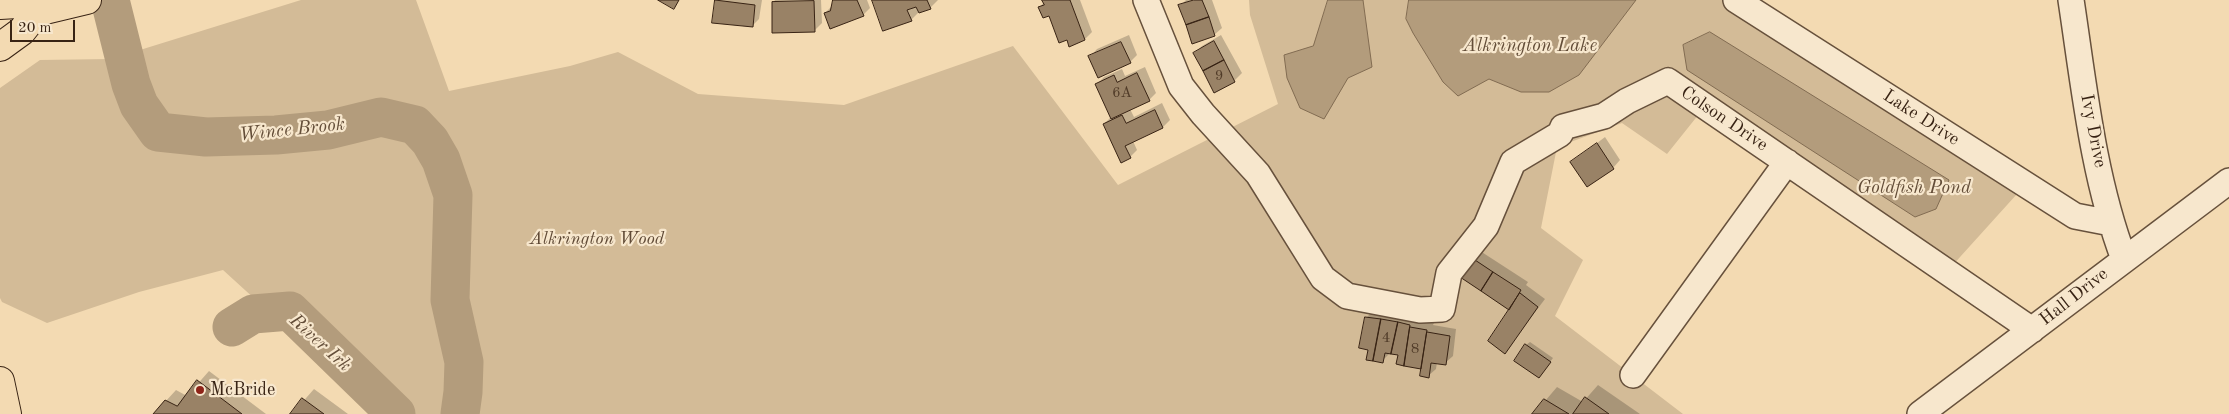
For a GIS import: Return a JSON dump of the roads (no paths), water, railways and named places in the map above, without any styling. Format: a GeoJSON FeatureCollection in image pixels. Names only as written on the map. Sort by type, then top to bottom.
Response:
{"type":"FeatureCollection","features":[{"type":"Feature","properties":{"kind":"main road"},"geometry":{"type":"LineString","coordinates":[[0,5],[17,4],[37,12],[86,0]]}},
{"type":"Feature","properties":{"kind":"main road"},"geometry":{"type":"LineString","coordinates":[[0,47],[22,31],[37,12]]}},
{"type":"Feature","properties":{"kind":"main road"},"geometry":{"type":"LineString","coordinates":[[0,381],[7,414]]}},
{"type":"Feature","properties":{"kind":"street","name":"Colson Drive"},"geometry":{"type":"LineString","coordinates":[[1146,0],[1181,86],[1203,114],[1258,174],[1323,278],[1347,296],[1420,310],[1442,309],[1449,273],[1486,226],[1513,162],[1560,134],[1563,127],[1604,116],[1627,101],[1668,81],[2032,330]]}},
{"type":"Feature","properties":{"kind":"street","name":"Lake Drive"},"geometry":{"type":"LineString","coordinates":[[1736,0],[2075,216],[2111,223]]}},
{"type":"Feature","properties":{"kind":"street","name":"Ivy Drive"},"geometry":{"type":"LineString","coordinates":[[2071,0],[2088,110],[2111,223],[2124,259]]}},
{"type":"Feature","properties":{"kind":"street","name":"Colson Drive"},"geometry":{"type":"LineString","coordinates":[[1633,375],[1787,162]]}},
{"type":"Feature","properties":{"kind":"street","name":"Hall Drive"},"geometry":{"type":"LineString","coordinates":[[1920,414],[2229,181]]}},
{"type":"Feature","properties":{"kind":"water"},"geometry":{"type":"Polygon","coordinates":[[[1328,0],[1363,0],[1372,67],[1348,78],[1324,119],[1300,108],[1287,78],[1284,55],[1313,46],[1328,0]]]}},
{"type":"Feature","properties":{"kind":"water","name":"Alkrington Lake"},"geometry":{"type":"Polygon","coordinates":[[[1409,0],[1636,0],[1579,75],[1549,92],[1521,92],[1489,79],[1458,96],[1443,82],[1413,33],[1406,19],[1409,0]]]}},
{"type":"Feature","properties":{"kind":"water","name":"Goldfish Pond"},"geometry":{"type":"Polygon","coordinates":[[[1710,32],[1949,180],[1936,209],[1915,217],[1687,70],[1683,45],[1710,32]]]}},
{"type":"Feature","properties":{"kind":"waterway","name":"Wince Brook"},"geometry":{"type":"LineString","coordinates":[[110,0],[131,84],[139,105],[158,132],[206,137],[276,135],[328,130],[381,117],[415,125],[430,141],[441,160],[453,195],[450,300],[464,362],[460,414]]}},
{"type":"Feature","properties":{"kind":"waterway","name":"River Irk"},"geometry":{"type":"LineString","coordinates":[[232,327],[253,314],[290,311],[396,414]]}},
{"type":"Feature","properties":{"kind":"place","name":"McBride"},"geometry":{"type":"Point","coordinates":[200,390]}},
{"type":"Feature","properties":{"kind":"park label","name":"Alkrington Wood"},"geometry":{"type":"Point","coordinates":[597,239]}}]}
